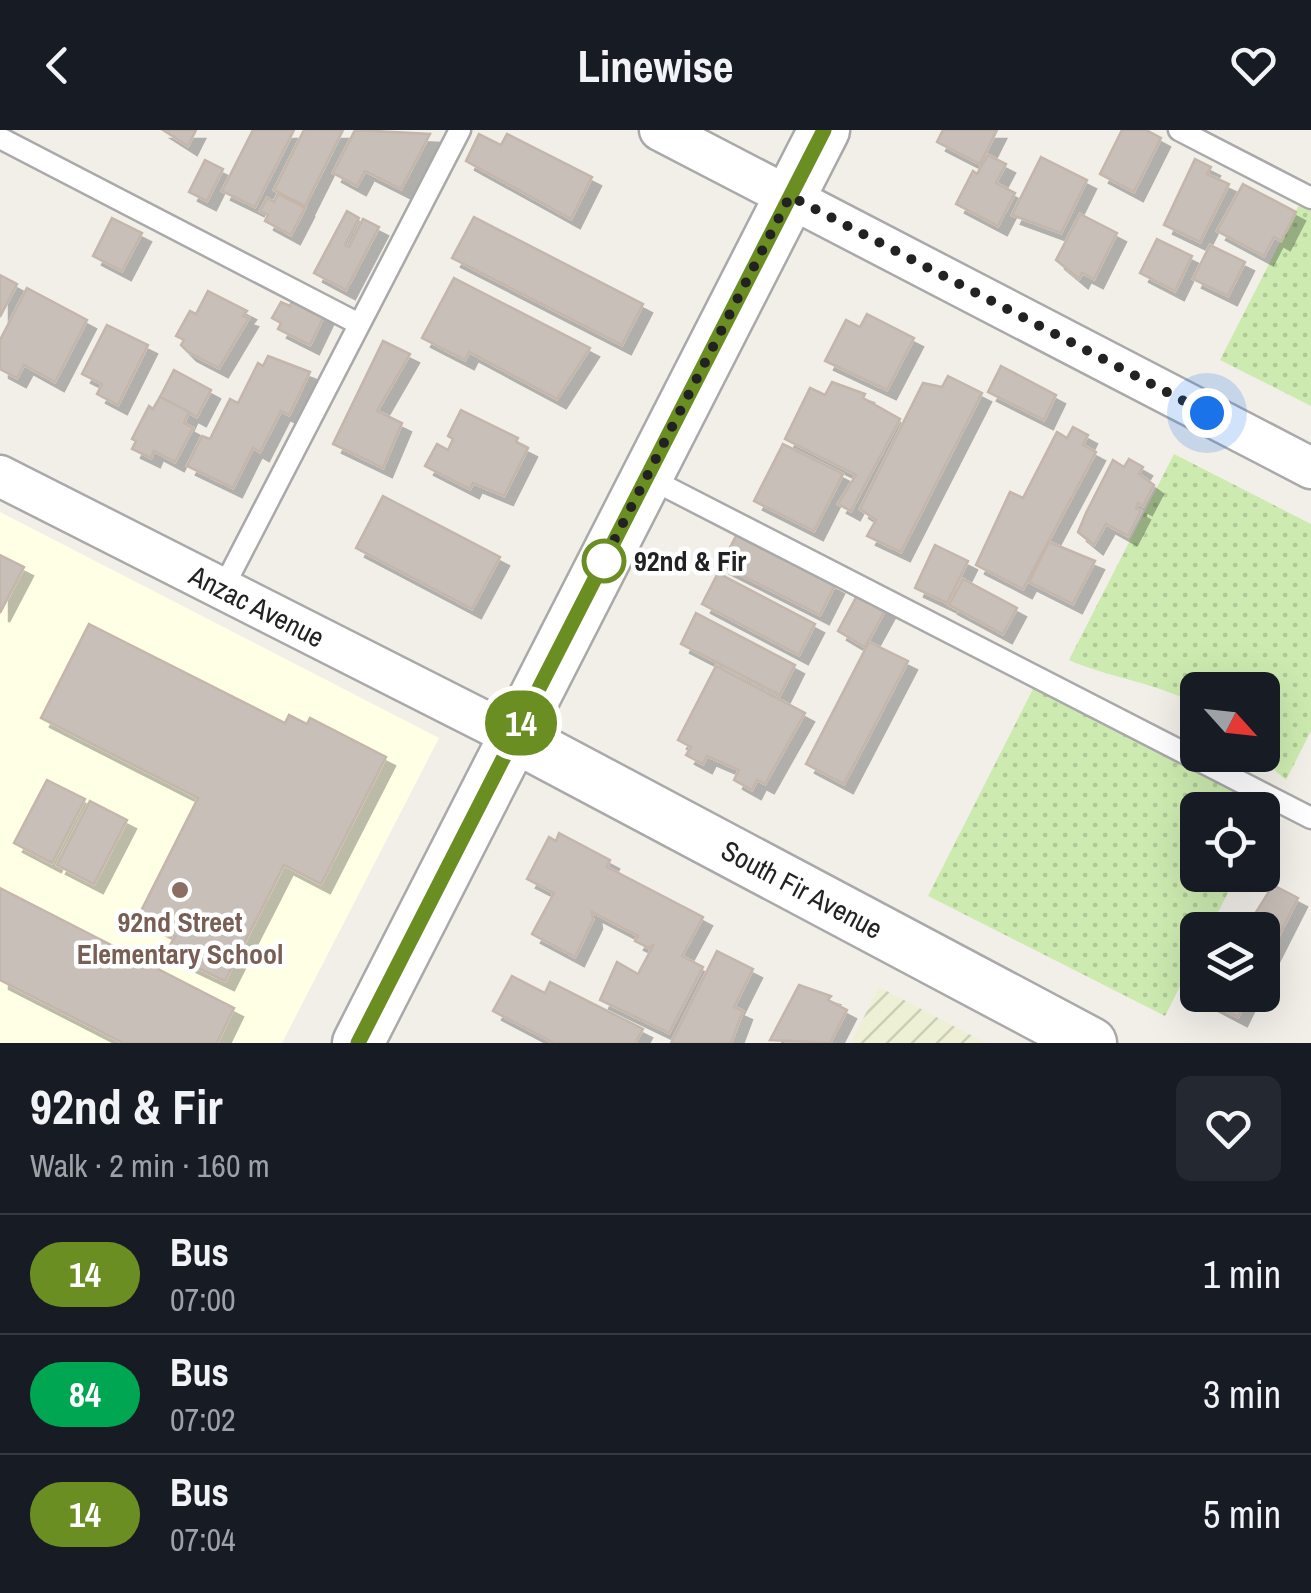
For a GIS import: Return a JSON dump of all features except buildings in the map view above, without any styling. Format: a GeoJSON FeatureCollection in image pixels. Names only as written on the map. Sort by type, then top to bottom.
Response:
{"type":"FeatureCollection","features":[{"type":"Feature","properties":{"kind":"street"},"geometry":{"type":"LineString","coordinates":[[660,130],[1311,468]]}},
{"type":"Feature","properties":{"kind":"street"},"geometry":{"type":"LineString","coordinates":[[358,1043],[824,130]]}},
{"type":"Feature","properties":{"kind":"street","name":"Anzac Avenue"},"geometry":{"type":"LineString","coordinates":[[0,476],[514,737]]}},
{"type":"Feature","properties":{"kind":"street","name":"South Fir Avenue"},"geometry":{"type":"LineString","coordinates":[[514,737],[1092,1043]]}},
{"type":"Feature","properties":{"kind":"lane"},"geometry":{"type":"LineString","coordinates":[[222,590],[460,130]]}},
{"type":"Feature","properties":{"kind":"lane"},"geometry":{"type":"LineString","coordinates":[[1179,130],[1311,198]]}},
{"type":"Feature","properties":{"kind":"lane"},"geometry":{"type":"LineString","coordinates":[[0,138],[359,324]]}},
{"type":"Feature","properties":{"kind":"lane"},"geometry":{"type":"LineString","coordinates":[[647,477],[1311,818]]}},
{"type":"Feature","properties":{"kind":"shaded area","name":"92nd Street Elementary School"},"geometry":{"type":"Polygon","coordinates":[[[0,512],[439,738],[282,1043],[0,1043],[0,512]]]}},
{"type":"Feature","properties":{"kind":"shaded area"},"geometry":{"type":"Polygon","coordinates":[[[879,987],[986,1043],[851,1043],[879,987]]]}},
{"type":"Feature","properties":{"kind":"green space"},"geometry":{"type":"Polygon","coordinates":[[[1299,205],[1311,211],[1311,406],[1220,360],[1299,205]]]}},
{"type":"Feature","properties":{"kind":"green space"},"geometry":{"type":"Polygon","coordinates":[[[1174,454],[1311,524],[1311,731],[1286,780],[1277,772],[1280,772],[1280,672],[1180,672],[1180,697],[1069,660],[1174,454]]]}},
{"type":"Feature","properties":{"kind":"green space"},"geometry":{"type":"Polygon","coordinates":[[[1034,687],[1180,761],[1180,772],[1201,772],[1241,792],[1180,792],[1180,892],[1228,892],[1218,912],[1180,912],[1180,986],[1165,1016],[928,896],[1034,687]]]}},
{"type":"Feature","properties":{"kind":"bus line","name":"14"},"geometry":{"type":"LineString","coordinates":[[358,1043],[824,130]]}},
{"type":"Feature","properties":{"kind":"place","name":"92nd & Fir"},"geometry":{"type":"Point","coordinates":[604,561]}},
{"type":"Feature","properties":{"kind":"place","name":"92nd Street Elementary School"},"geometry":{"type":"Point","coordinates":[180,890]}},
{"type":"Feature","properties":{"kind":"route"},"geometry":{"type":"LineString","coordinates":[[604,561],[597,574],[790,196],[1207,413]]}}]}
